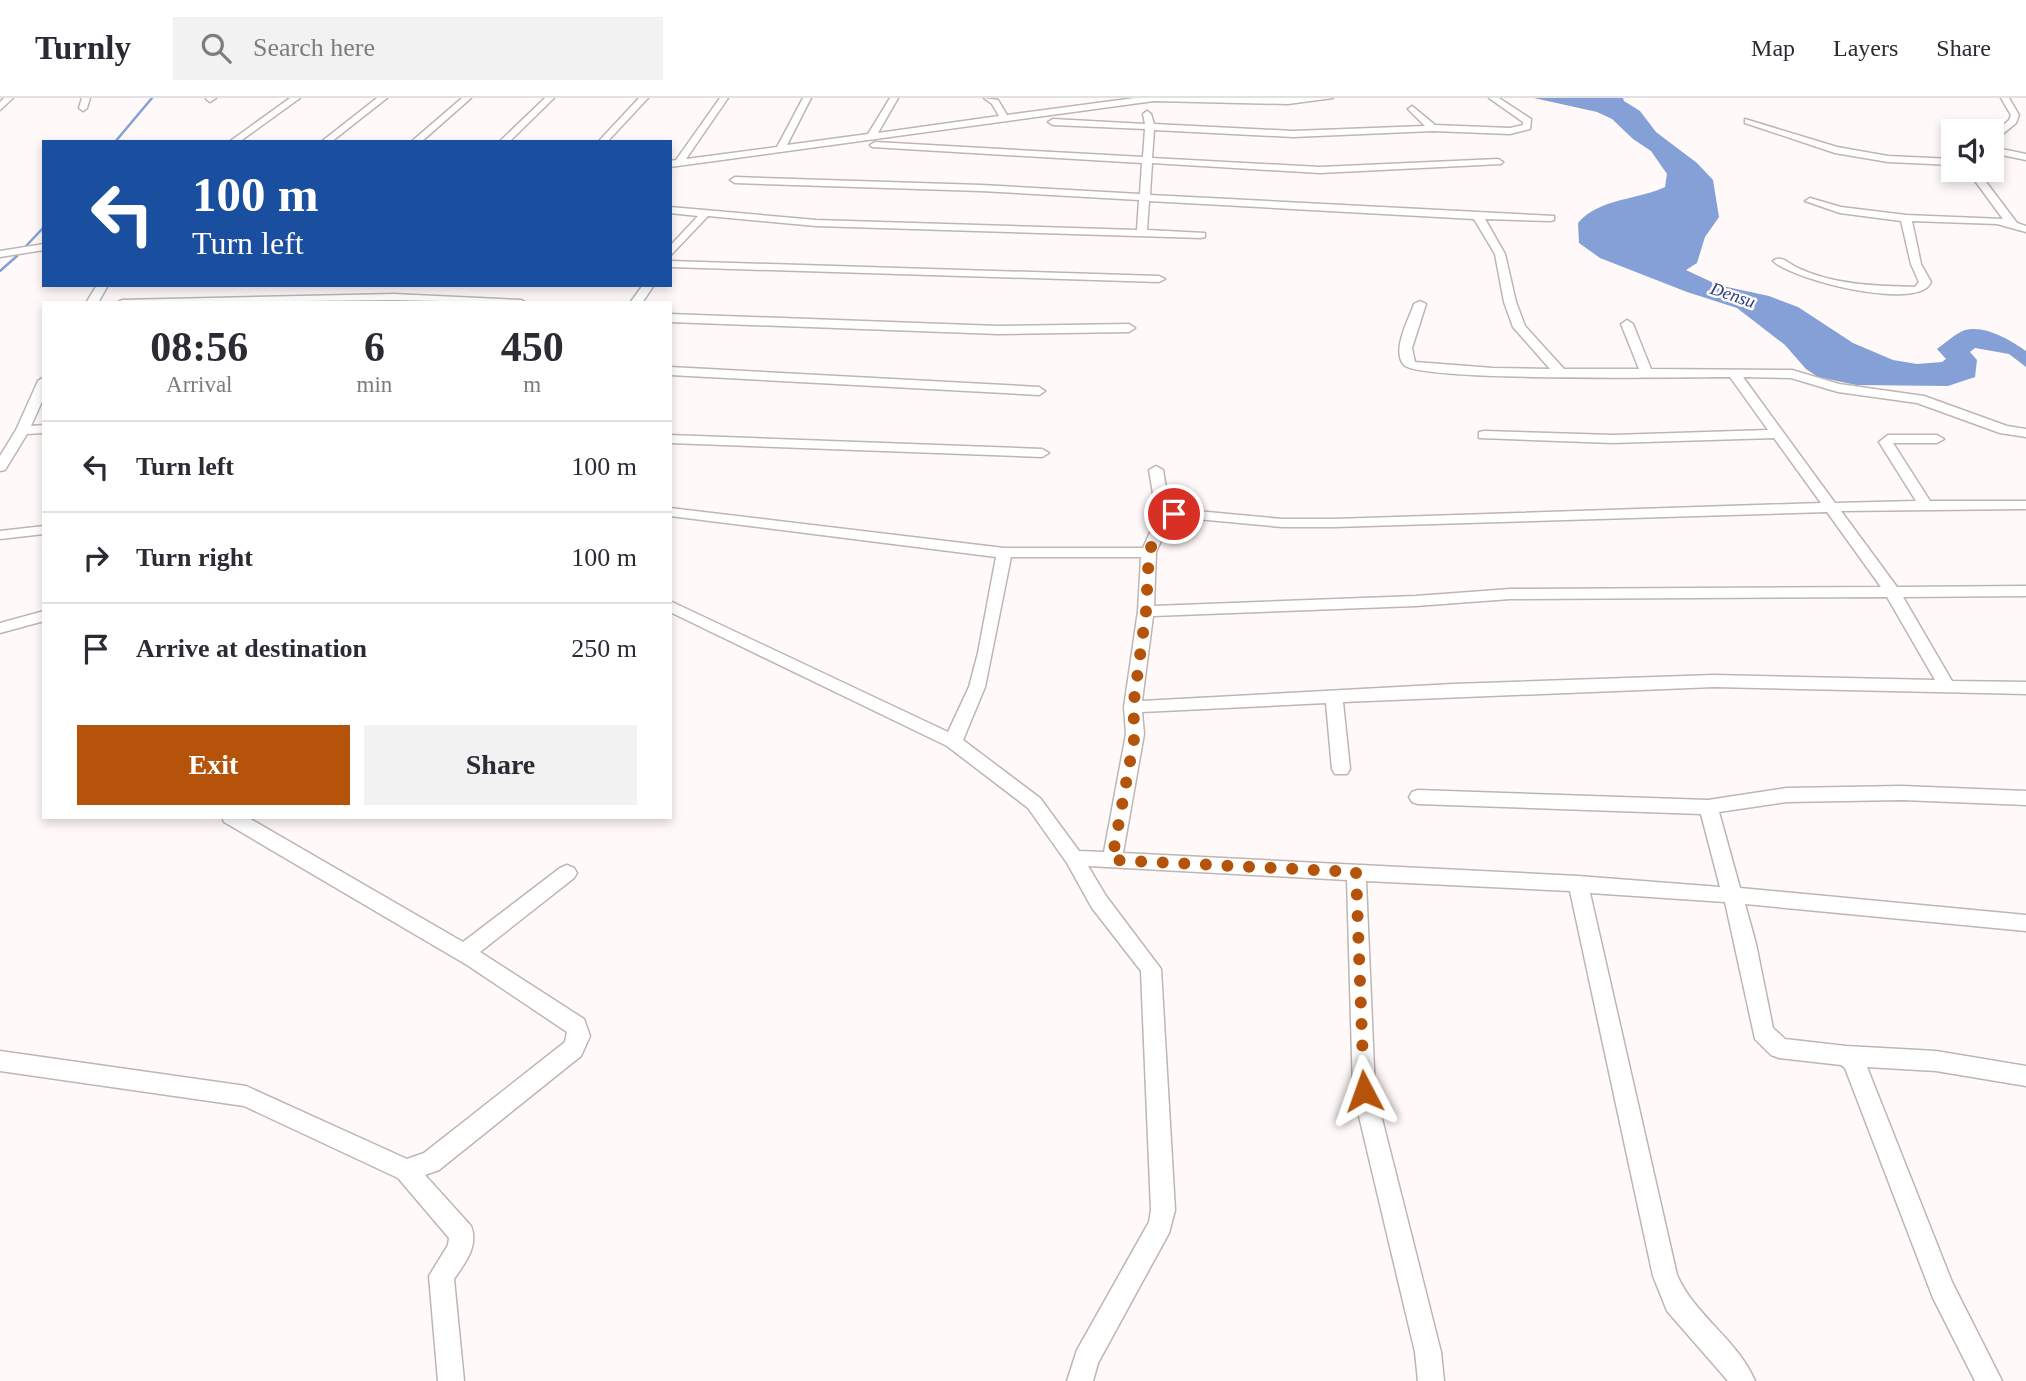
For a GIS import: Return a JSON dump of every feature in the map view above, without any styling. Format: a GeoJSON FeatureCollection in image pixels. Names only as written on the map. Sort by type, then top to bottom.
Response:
{"type":"FeatureCollection","features":[{"type":"Feature","properties":{"kind":"street"},"geometry":{"type":"LineString","coordinates":[[0,107],[9,98]]}},
{"type":"Feature","properties":{"kind":"street"},"geometry":{"type":"LineString","coordinates":[[82,108],[86,98]]}},
{"type":"Feature","properties":{"kind":"street"},"geometry":{"type":"LineString","coordinates":[[236,140],[296,98]]}},
{"type":"Feature","properties":{"kind":"street"},"geometry":{"type":"LineString","coordinates":[[328,140],[383,98]]}},
{"type":"Feature","properties":{"kind":"street"},"geometry":{"type":"LineString","coordinates":[[417,140],[467,98]]}},
{"type":"Feature","properties":{"kind":"street"},"geometry":{"type":"LineString","coordinates":[[505,140],[550,98]]}},
{"type":"Feature","properties":{"kind":"street"},"geometry":{"type":"LineString","coordinates":[[604,140],[644,98]]}},
{"type":"Feature","properties":{"kind":"street"},"geometry":{"type":"LineString","coordinates":[[675,164],[724,98]]}},
{"type":"Feature","properties":{"kind":"street"},"geometry":{"type":"LineString","coordinates":[[780,150],[807,98]]}},
{"type":"Feature","properties":{"kind":"street"},"geometry":{"type":"LineString","coordinates":[[870,138],[894,98]]}},
{"type":"Feature","properties":{"kind":"street"},"geometry":{"type":"LineString","coordinates":[[988,98],[995,102],[1005,120]]}},
{"type":"Feature","properties":{"kind":"street"},"geometry":{"type":"LineString","coordinates":[[1087,98],[1096,108]]}},
{"type":"Feature","properties":{"kind":"street"},"geometry":{"type":"LineString","coordinates":[[675,164],[1154,98],[1288,101],[1329,98]]}},
{"type":"Feature","properties":{"kind":"street"},"geometry":{"type":"LineString","coordinates":[[1022,118],[1041,122],[1326,134],[1433,128],[1510,131],[1527,127],[1528,121],[1521,114],[1493,98]]}},
{"type":"Feature","properties":{"kind":"street"},"geometry":{"type":"LineString","coordinates":[[2004,129],[2015,115],[2009,99]]}},
{"type":"Feature","properties":{"kind":"street"},"geometry":{"type":"LineString","coordinates":[[1142,232],[1142,197],[1150,126],[1143,101]]}},
{"type":"Feature","properties":{"kind":"street"},"geometry":{"type":"LineString","coordinates":[[1412,109],[1433,128]]}},
{"type":"Feature","properties":{"kind":"street"},"geometry":{"type":"LineString","coordinates":[[1748,121],[1833,154],[1941,161]]}},
{"type":"Feature","properties":{"kind":"street"},"geometry":{"type":"LineString","coordinates":[[2012,121],[2026,124]]}},
{"type":"Feature","properties":{"kind":"street"},"geometry":{"type":"LineString","coordinates":[[851,140],[890,146],[1362,170],[1498,162]]}},
{"type":"Feature","properties":{"kind":"street"},"geometry":{"type":"LineString","coordinates":[[2004,152],[2026,157]]}},
{"type":"Feature","properties":{"kind":"street"},"geometry":{"type":"LineString","coordinates":[[734,180],[967,187],[1550,218]]}},
{"type":"Feature","properties":{"kind":"street"},"geometry":{"type":"LineString","coordinates":[[1981,182],[2012,224]]}},
{"type":"Feature","properties":{"kind":"street"},"geometry":{"type":"LineString","coordinates":[[1810,201],[1840,210],[1906,218],[1985,220],[2026,229]]}},
{"type":"Feature","properties":{"kind":"street"},"geometry":{"type":"LineString","coordinates":[[672,210],[941,228],[1201,235]]}},
{"type":"Feature","properties":{"kind":"street"},"geometry":{"type":"LineString","coordinates":[[672,251],[705,214]]}},
{"type":"Feature","properties":{"kind":"street"},"geometry":{"type":"LineString","coordinates":[[1478,216],[1500,254],[1510,302],[1519,327],[1560,372]]}},
{"type":"Feature","properties":{"kind":"street"},"geometry":{"type":"LineString","coordinates":[[1778,261],[1790,269],[1827,282],[1917,290],[1923,287],[1925,282],[1916,264],[1906,218]]}},
{"type":"Feature","properties":{"kind":"street"},"geometry":{"type":"LineString","coordinates":[[0,254],[42,247]]}},
{"type":"Feature","properties":{"kind":"street"},"geometry":{"type":"LineString","coordinates":[[672,264],[1159,279]]}},
{"type":"Feature","properties":{"kind":"street"},"geometry":{"type":"LineString","coordinates":[[213,301],[394,297],[479,301]]}},
{"type":"Feature","properties":{"kind":"street"},"geometry":{"type":"LineString","coordinates":[[1420,304],[1406,352],[1411,365],[1457,371],[1801,375],[1838,388],[1919,399],[2005,430],[2026,433]]}},
{"type":"Feature","properties":{"kind":"street"},"geometry":{"type":"LineString","coordinates":[[672,318],[998,330],[1129,328]]}},
{"type":"Feature","properties":{"kind":"street"},"geometry":{"type":"LineString","coordinates":[[1627,324],[1646,372]]}},
{"type":"Feature","properties":{"kind":"street"},"geometry":{"type":"LineString","coordinates":[[672,371],[1039,391]]}},
{"type":"Feature","properties":{"kind":"street"},"geometry":{"type":"LineString","coordinates":[[1733,373],[1891,590],[1946,685]]}},
{"type":"Feature","properties":{"kind":"street"},"geometry":{"type":"LineString","coordinates":[[0,467],[23,430],[42,386]]}},
{"type":"Feature","properties":{"kind":"street"},"geometry":{"type":"LineString","coordinates":[[23,430],[42,429]]}},
{"type":"Feature","properties":{"kind":"street"},"geometry":{"type":"LineString","coordinates":[[1484,435],[1613,439],[1778,434]]}},
{"type":"Feature","properties":{"kind":"street"},"geometry":{"type":"LineString","coordinates":[[672,439],[1042,453]]}},
{"type":"Feature","properties":{"kind":"street"},"geometry":{"type":"LineString","coordinates":[[1926,506],[1886,442],[1888,439],[1937,439]]}},
{"type":"Feature","properties":{"kind":"street"},"geometry":{"type":"LineString","coordinates":[[1112,860],[1135,734],[1133,708],[1146,611],[1149,552],[1164,517],[1156,470]]}},
{"type":"Feature","properties":{"kind":"street"},"geometry":{"type":"LineString","coordinates":[[1164,517],[1186,514],[1282,523],[1334,523],[2026,505]]}},
{"type":"Feature","properties":{"kind":"street"},"geometry":{"type":"LineString","coordinates":[[672,512],[1004,553],[1149,552]]}},
{"type":"Feature","properties":{"kind":"street"},"geometry":{"type":"LineString","coordinates":[[0,535],[42,530]]}},
{"type":"Feature","properties":{"kind":"street"},"geometry":{"type":"LineString","coordinates":[[953,742],[977,687],[986,653],[1004,553]]}},
{"type":"Feature","properties":{"kind":"street"},"geometry":{"type":"LineString","coordinates":[[1146,611],[1510,594],[1891,590],[2026,592]]}},
{"type":"Feature","properties":{"kind":"street"},"geometry":{"type":"LineString","coordinates":[[672,607],[953,742],[1034,803],[1073,858],[1099,902],[1151,969],[1163,1210],[1160,1225],[1086,1359],[1080,1381]]}},
{"type":"Feature","properties":{"kind":"street"},"geometry":{"type":"LineString","coordinates":[[0,628],[42,617]]}},
{"type":"Feature","properties":{"kind":"street"},"geometry":{"type":"LineString","coordinates":[[1133,708],[1334,696],[1714,681],[2026,688]]}},
{"type":"Feature","properties":{"kind":"street"},"geometry":{"type":"LineString","coordinates":[[1334,696],[1341,769]]}},
{"type":"Feature","properties":{"kind":"street"},"geometry":{"type":"LineString","coordinates":[[1418,797],[1708,807],[1768,796],[1800,795],[1902,793],[2026,798]]}},
{"type":"Feature","properties":{"kind":"street"},"geometry":{"type":"LineString","coordinates":[[1708,807],[1746,944],[1763,1032],[1779,1048],[1936,1062],[2026,1076]]}},
{"type":"Feature","properties":{"kind":"street"},"geometry":{"type":"LineString","coordinates":[[233,819],[464,953],[576,1026],[579,1036],[573,1049],[431,1163],[406,1170]]}},
{"type":"Feature","properties":{"kind":"street"},"geometry":{"type":"LineString","coordinates":[[1073,858],[1578,884],[1731,895],[2026,923]]}},
{"type":"Feature","properties":{"kind":"street"},"geometry":{"type":"LineString","coordinates":[[1356,872],[1364,1091],[1428,1352],[1431,1381]]}},
{"type":"Feature","properties":{"kind":"street"},"geometry":{"type":"LineString","coordinates":[[464,953],[567,873]]}},
{"type":"Feature","properties":{"kind":"street"},"geometry":{"type":"LineString","coordinates":[[1578,884],[1665,1276],[1676,1302],[1742,1381]]}},
{"type":"Feature","properties":{"kind":"street"},"geometry":{"type":"LineString","coordinates":[[1846,1056],[1854,1062],[1857,1069],[1942,1289],[1989,1381]]}},
{"type":"Feature","properties":{"kind":"street"},"geometry":{"type":"LineString","coordinates":[[0,1061],[246,1097],[406,1170],[462,1234],[460,1249],[441,1276],[452,1381]]}},
{"type":"Feature","properties":{"kind":"water","name":"Densu"},"geometry":{"type":"Polygon","coordinates":[[[1534,98],[1623,98],[1640,111],[1656,132],[1697,163],[1713,180],[1719,217],[1705,237],[1697,263],[1686,270],[1718,285],[1769,296],[1798,307],[1853,343],[1893,360],[1917,364],[1942,362],[1946,359],[1937,349],[1958,333],[1973,329],[1997,335],[2026,351],[2026,367],[2009,354],[1975,348],[1970,352],[1977,360],[1975,377],[1948,386],[1856,385],[1818,377],[1806,369],[1785,345],[1737,308],[1687,292],[1600,258],[1579,243],[1578,223],[1608,204],[1665,187],[1667,174],[1651,151],[1633,139],[1612,119],[1597,112],[1534,98]]]}},
{"type":"Feature","properties":{"kind":"waterway"},"geometry":{"type":"LineString","coordinates":[[117,140],[152,98]]}},
{"type":"Feature","properties":{"kind":"waterway"},"geometry":{"type":"LineString","coordinates":[[26,246],[42,229]]}},
{"type":"Feature","properties":{"kind":"waterway"},"geometry":{"type":"LineString","coordinates":[[0,271],[17,256]]}},
{"type":"Feature","properties":{"kind":"route"},"geometry":{"type":"LineString","coordinates":[[1174,514],[1164,517],[1149,552],[1146,611],[1133,708],[1135,734],[1112,860],[1356,872],[1364,1091]]}}]}
